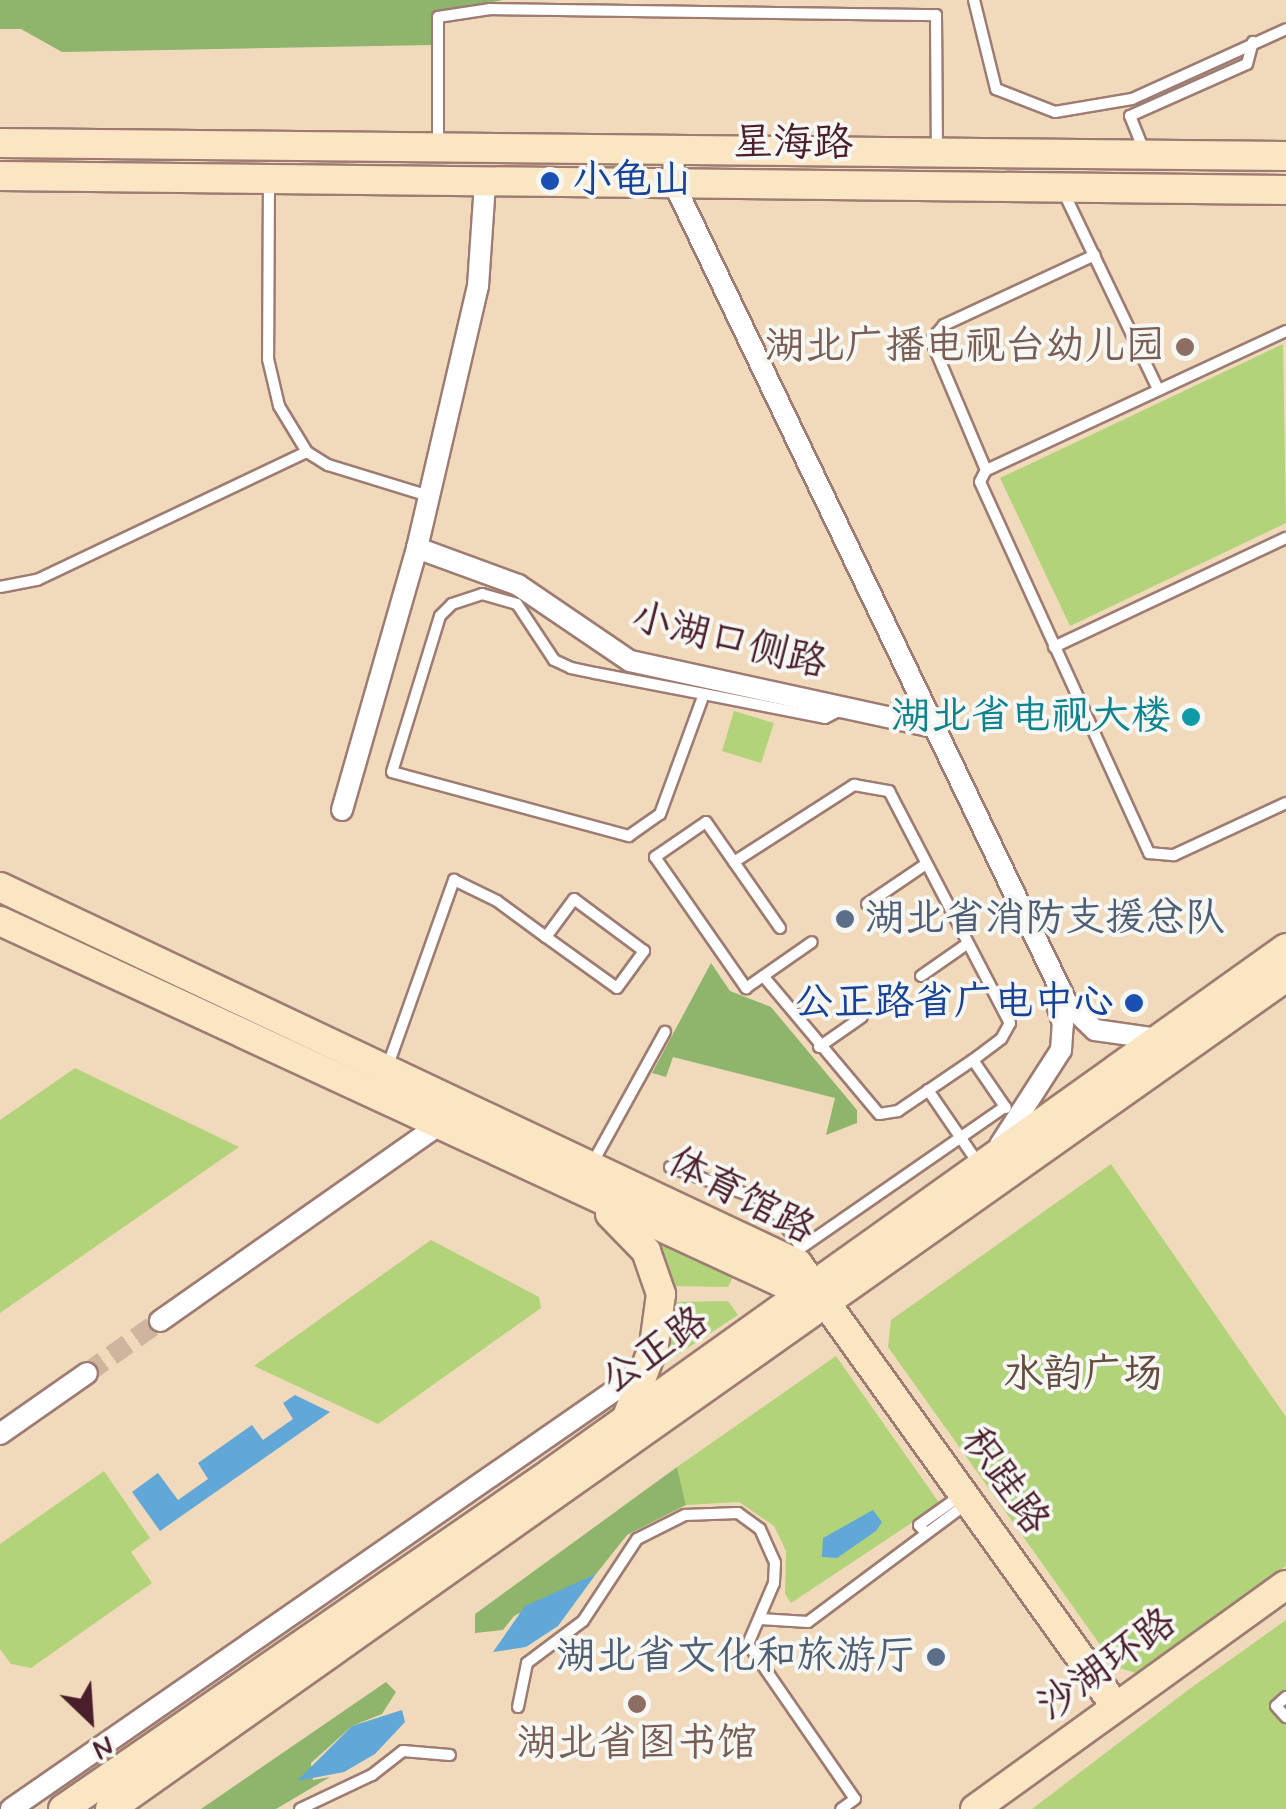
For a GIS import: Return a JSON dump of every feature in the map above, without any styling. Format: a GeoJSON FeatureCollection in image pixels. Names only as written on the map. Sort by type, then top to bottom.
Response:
{"type":"FeatureCollection","features":[{"type":"Feature","properties":{"kind":"main road","name":"星海路"},"geometry":{"type":"LineString","coordinates":[[0,143],[1286,156]]}},
{"type":"Feature","properties":{"kind":"main road","name":"星海路"},"geometry":{"type":"LineString","coordinates":[[0,176],[1058,184],[1286,190]]}},
{"type":"Feature","properties":{"kind":"main road","name":"体育馆路"},"geometry":{"type":"LineString","coordinates":[[0,887],[592,1165],[798,1250],[815,1294]]}},
{"type":"Feature","properties":{"kind":"main road","name":"体育馆路"},"geometry":{"type":"LineString","coordinates":[[0,921],[600,1200],[815,1294]]}},
{"type":"Feature","properties":{"kind":"main road","name":"公正路"},"geometry":{"type":"LineString","coordinates":[[111,1809],[815,1294],[985,1164],[1286,948]]}},
{"type":"Feature","properties":{"kind":"main road","name":"公正路"},"geometry":{"type":"LineString","coordinates":[[63,1809],[626,1420],[1286,978]]}},
{"type":"Feature","properties":{"kind":"main road"},"geometry":{"type":"LineString","coordinates":[[600,1200],[638,1240],[658,1274],[661,1319],[626,1420]]}},
{"type":"Feature","properties":{"kind":"main road","name":"积跬路"},"geometry":{"type":"LineString","coordinates":[[815,1294],[967,1497],[1116,1707]]}},
{"type":"Feature","properties":{"kind":"main road","name":"沙湖环路"},"geometry":{"type":"LineString","coordinates":[[975,1809],[1286,1585]]}},
{"type":"Feature","properties":{"kind":"street"},"geometry":{"type":"LineString","coordinates":[[673,150],[674,184],[1033,941],[1081,1022],[1103,1033],[1159,1039]]}},
{"type":"Feature","properties":{"kind":"street"},"geometry":{"type":"LineString","coordinates":[[342,810],[416,548],[478,286],[485,182]]}},
{"type":"Feature","properties":{"kind":"street","name":"小湖口侧路"},"geometry":{"type":"LineString","coordinates":[[416,548],[518,584],[630,660],[928,726]]}},
{"type":"Feature","properties":{"kind":"street"},"geometry":{"type":"LineString","coordinates":[[985,1164],[1010,1114],[1049,1076],[1063,1040],[1060,1011],[1033,941]]}},
{"type":"Feature","properties":{"kind":"street"},"geometry":{"type":"LineString","coordinates":[[160,1321],[439,1125]]}},
{"type":"Feature","properties":{"kind":"street"},"geometry":{"type":"LineString","coordinates":[[11,1809],[646,1369]]}},
{"type":"Feature","properties":{"kind":"street"},"geometry":{"type":"LineString","coordinates":[[0,1434],[86,1373]]}},
{"type":"Feature","properties":{"kind":"lane"},"geometry":{"type":"LineString","coordinates":[[974,0],[996,90],[1055,112],[1132,99],[1286,29]]}},
{"type":"Feature","properties":{"kind":"lane"},"geometry":{"type":"LineString","coordinates":[[438,147],[438,17],[490,9],[936,15],[937,152]]}},
{"type":"Feature","properties":{"kind":"lane"},"geometry":{"type":"LineString","coordinates":[[1146,154],[1130,116],[1240,69],[1254,54],[1253,42]]}},
{"type":"Feature","properties":{"kind":"lane"},"geometry":{"type":"LineString","coordinates":[[269,179],[272,384],[307,452],[347,474],[429,496]]}},
{"type":"Feature","properties":{"kind":"lane"},"geometry":{"type":"LineString","coordinates":[[1058,184],[1096,255],[1158,389]]}},
{"type":"Feature","properties":{"kind":"lane"},"geometry":{"type":"LineString","coordinates":[[1096,255],[944,326],[931,340],[986,470],[982,491],[1150,853],[1174,855],[1286,803]]}},
{"type":"Feature","properties":{"kind":"lane"},"geometry":{"type":"LineString","coordinates":[[986,470],[1286,331]]}},
{"type":"Feature","properties":{"kind":"lane"},"geometry":{"type":"LineString","coordinates":[[0,587],[36,580],[307,452]]}},
{"type":"Feature","properties":{"kind":"lane"},"geometry":{"type":"LineString","coordinates":[[1054,646],[1286,538]]}},
{"type":"Feature","properties":{"kind":"lane"},"geometry":{"type":"LineString","coordinates":[[704,694],[660,814],[628,836],[392,772],[440,616],[470,596],[517,604],[562,664],[825,718],[848,707]]}},
{"type":"Feature","properties":{"kind":"lane"},"geometry":{"type":"LineString","coordinates":[[734,862],[859,784],[890,790],[964,946],[1010,1023],[1001,1039],[972,1060],[898,1111],[880,1114],[819,1047],[763,976]]}},
{"type":"Feature","properties":{"kind":"lane"},"geometry":{"type":"LineString","coordinates":[[780,928],[706,822],[655,858],[746,988],[812,942]]}},
{"type":"Feature","properties":{"kind":"lane"},"geometry":{"type":"LineString","coordinates":[[866,904],[926,864]]}},
{"type":"Feature","properties":{"kind":"lane"},"geometry":{"type":"LineString","coordinates":[[386,1068],[454,880],[546,936],[618,988],[644,951],[574,899],[546,936]]}},
{"type":"Feature","properties":{"kind":"lane"},"geometry":{"type":"LineString","coordinates":[[920,976],[964,946]]}},
{"type":"Feature","properties":{"kind":"lane"},"geometry":{"type":"LineString","coordinates":[[819,1047],[862,1017]]}},
{"type":"Feature","properties":{"kind":"lane"},"geometry":{"type":"LineString","coordinates":[[592,1165],[665,1032]]}},
{"type":"Feature","properties":{"kind":"lane"},"geometry":{"type":"LineString","coordinates":[[670,1168],[784,1210],[798,1250],[960,1138],[1010,1114],[972,1060]]}},
{"type":"Feature","properties":{"kind":"lane"},"geometry":{"type":"LineString","coordinates":[[928,1090],[960,1138],[985,1164]]}},
{"type":"Feature","properties":{"kind":"lane"},"geometry":{"type":"LineString","coordinates":[[760,1619],[808,1622],[967,1497]]}},
{"type":"Feature","properties":{"kind":"lane"},"geometry":{"type":"LineString","coordinates":[[518,1707],[527,1663],[583,1621],[637,1539],[675,1517],[738,1513],[760,1529],[776,1573],[748,1644],[858,1804],[840,1809]]}},
{"type":"Feature","properties":{"kind":"lane"},"geometry":{"type":"LineString","coordinates":[[1286,1697],[1276,1706],[1286,1717]]}},
{"type":"Feature","properties":{"kind":"lane"},"geometry":{"type":"LineString","coordinates":[[300,1809],[372,1774],[403,1750],[450,1756]]}},
{"type":"Feature","properties":{"kind":"green space"},"geometry":{"type":"Polygon","coordinates":[[[0,0],[503,0],[431,14],[431,45],[62,52],[21,29],[0,29],[0,0]]]}},
{"type":"Feature","properties":{"kind":"green space"},"geometry":{"type":"Polygon","coordinates":[[[1283,344],[1286,523],[1070,626],[1000,478],[1283,344]]]}},
{"type":"Feature","properties":{"kind":"green space"},"geometry":{"type":"Polygon","coordinates":[[[734,711],[774,723],[761,763],[722,751],[734,711]]]}},
{"type":"Feature","properties":{"kind":"green space"},"geometry":{"type":"Polygon","coordinates":[[[711,963],[730,991],[771,1007],[857,1110],[857,1123],[826,1135],[835,1098],[673,1057],[666,1077],[652,1073],[711,963]]]}},
{"type":"Feature","properties":{"kind":"green space"},"geometry":{"type":"Polygon","coordinates":[[[75,1068],[239,1147],[0,1313],[0,1120],[75,1068]]]}},
{"type":"Feature","properties":{"kind":"green space","name":"水韵广场"},"geometry":{"type":"Polygon","coordinates":[[[1111,1164],[1286,1417],[1286,1566],[1136,1673],[1116,1667],[888,1347],[891,1320],[1111,1164]]]}},
{"type":"Feature","properties":{"kind":"green space"},"geometry":{"type":"Polygon","coordinates":[[[656,1239],[733,1277],[728,1287],[669,1286],[656,1239]]]}},
{"type":"Feature","properties":{"kind":"green space"},"geometry":{"type":"Polygon","coordinates":[[[431,1240],[539,1297],[541,1308],[378,1424],[254,1366],[431,1240]]]}},
{"type":"Feature","properties":{"kind":"green space"},"geometry":{"type":"Polygon","coordinates":[[[728,1301],[738,1315],[662,1365],[670,1302],[728,1301]]]}},
{"type":"Feature","properties":{"kind":"green space"},"geometry":{"type":"Polygon","coordinates":[[[836,1356],[940,1504],[791,1603],[785,1594],[786,1551],[774,1526],[739,1502],[686,1505],[677,1467],[836,1356]]]}},
{"type":"Feature","properties":{"kind":"green space"},"geometry":{"type":"Polygon","coordinates":[[[677,1467],[686,1505],[627,1535],[596,1574],[514,1616],[503,1630],[475,1633],[475,1614],[677,1467]]]}},
{"type":"Feature","properties":{"kind":"green space"},"geometry":{"type":"Polygon","coordinates":[[[104,1471],[150,1538],[131,1552],[152,1583],[31,1668],[11,1664],[0,1649],[0,1544],[104,1471]]]}},
{"type":"Feature","properties":{"kind":"green space"},"geometry":{"type":"Polygon","coordinates":[[[1286,1620],[1286,1809],[1032,1809],[1188,1690],[1286,1620]]]}},
{"type":"Feature","properties":{"kind":"green space"},"geometry":{"type":"Polygon","coordinates":[[[386,1682],[396,1692],[382,1714],[352,1726],[311,1763],[313,1780],[330,1777],[276,1809],[201,1809],[386,1682]]]}},
{"type":"Feature","properties":{"kind":"water"},"geometry":{"type":"Polygon","coordinates":[[[295,1395],[330,1412],[160,1531],[132,1492],[158,1473],[178,1500],[208,1479],[198,1463],[252,1425],[263,1440],[293,1419],[283,1403],[295,1395]]]}},
{"type":"Feature","properties":{"kind":"water"},"geometry":{"type":"Polygon","coordinates":[[[873,1510],[882,1522],[876,1531],[837,1558],[822,1557],[823,1538],[873,1510]]]}},
{"type":"Feature","properties":{"kind":"water"},"geometry":{"type":"Polygon","coordinates":[[[596,1574],[558,1626],[526,1647],[493,1652],[525,1606],[596,1574]]]}},
{"type":"Feature","properties":{"kind":"water"},"geometry":{"type":"Polygon","coordinates":[[[402,1710],[405,1722],[375,1754],[344,1772],[297,1781],[352,1726],[402,1710]]]}},
{"type":"Feature","properties":{"kind":"tunnel"},"geometry":{"type":"LineString","coordinates":[[87,1373],[160,1321]]}},
{"type":"Feature","properties":{"kind":"place","name":"小龟山"},"geometry":{"type":"Point","coordinates":[550,181]}},
{"type":"Feature","properties":{"kind":"place","name":"湖北广播电视台幼儿园"},"geometry":{"type":"Point","coordinates":[1185,347]}},
{"type":"Feature","properties":{"kind":"place","name":"湖北省电视大楼"},"geometry":{"type":"Point","coordinates":[1191,717]}},
{"type":"Feature","properties":{"kind":"place","name":"湖北省消防支援总队"},"geometry":{"type":"Point","coordinates":[845,919]}},
{"type":"Feature","properties":{"kind":"place","name":"公正路省广电中心"},"geometry":{"type":"Point","coordinates":[1134,1003]}},
{"type":"Feature","properties":{"kind":"place","name":"湖北省文化和旅游厅"},"geometry":{"type":"Point","coordinates":[936,1657]}},
{"type":"Feature","properties":{"kind":"place","name":"湖北省图书馆"},"geometry":{"type":"Point","coordinates":[637,1704]}}]}
